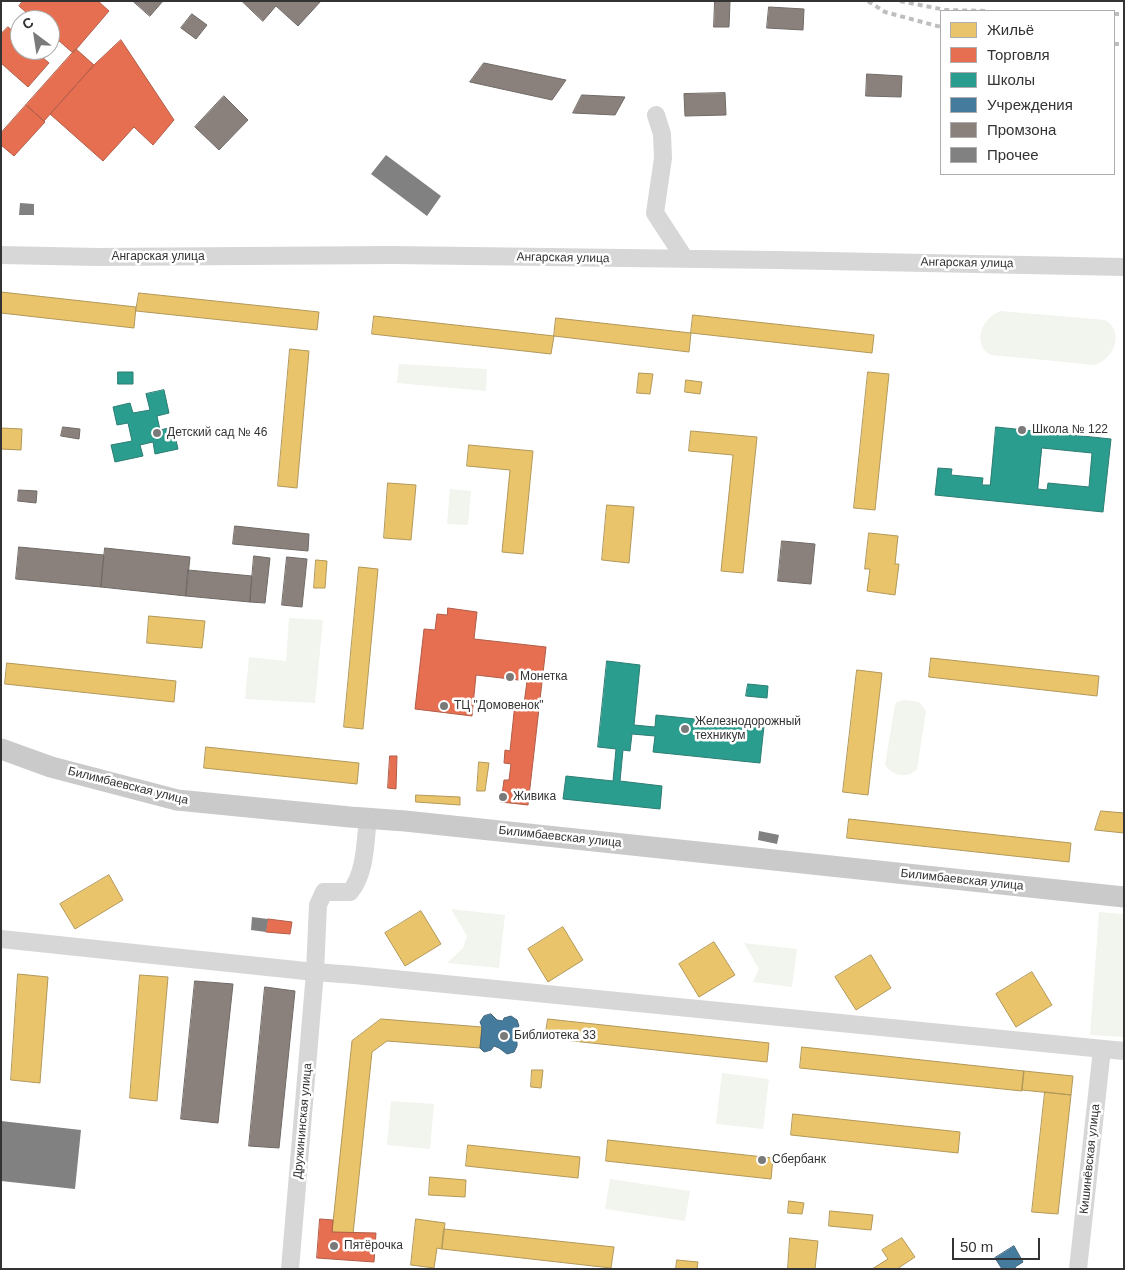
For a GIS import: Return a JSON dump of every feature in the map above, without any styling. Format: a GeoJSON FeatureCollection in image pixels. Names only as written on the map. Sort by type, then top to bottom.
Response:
{"type":"FeatureCollection","features":[{"type":"Feature","properties":{"kind":"main road","name":"Билимбаевская улица"},"geometry":{"type":"LineString","coordinates":[[1,750],[51,766],[177,800],[554,836],[1124,897]]}},
{"type":"Feature","properties":{"kind":"street"},"geometry":{"type":"LineString","coordinates":[[656,115],[662,134],[663,158],[661,183],[655,213],[685,259]]}},
{"type":"Feature","properties":{"kind":"street","name":"Ангарская улица"},"geometry":{"type":"LineString","coordinates":[[1,255],[107,257],[392,255],[1124,267]]}},
{"type":"Feature","properties":{"kind":"street","name":"Дружининская улица"},"geometry":{"type":"LineString","coordinates":[[290,1269],[316,972],[318,905],[324,892],[350,892],[356,884],[360,874],[368,818]]}},
{"type":"Feature","properties":{"kind":"street"},"geometry":{"type":"LineString","coordinates":[[1,939],[316,972],[354,974],[1124,1051]]}},
{"type":"Feature","properties":{"kind":"street","name":"Кишинёвская улица"},"geometry":{"type":"LineString","coordinates":[[1078,1269],[1102,1049]]}},
{"type":"Feature","properties":{"kind":"shaded area"},"geometry":{"type":"Polygon","coordinates":[[[1001,311],[1105,320],[1115,331],[1115,344],[1107,357],[1095,365],[991,355],[981,344],[981,331],[994,314],[1001,311]]]}},
{"type":"Feature","properties":{"kind":"shaded area"},"geometry":{"type":"Polygon","coordinates":[[[399,364],[487,369],[486,391],[397,383],[399,364]]]}},
{"type":"Feature","properties":{"kind":"shaded area"},"geometry":{"type":"Polygon","coordinates":[[[450,489],[471,491],[468,525],[447,524],[450,489]]]}},
{"type":"Feature","properties":{"kind":"shaded area"},"geometry":{"type":"Polygon","coordinates":[[[289,618],[323,620],[315,703],[245,699],[249,657],[286,661],[289,618]]]}},
{"type":"Feature","properties":{"kind":"shaded area"},"geometry":{"type":"Polygon","coordinates":[[[904,700],[919,702],[926,711],[917,769],[910,774],[901,775],[892,772],[885,765],[895,705],[897,702],[904,700]]]}},
{"type":"Feature","properties":{"kind":"shaded area"},"geometry":{"type":"Polygon","coordinates":[[[451,909],[505,915],[499,968],[447,963],[463,948],[467,936],[451,909]]]}},
{"type":"Feature","properties":{"kind":"shaded area"},"geometry":{"type":"Polygon","coordinates":[[[1099,912],[1124,914],[1124,1037],[1090,1035],[1099,912]]]}},
{"type":"Feature","properties":{"kind":"shaded area"},"geometry":{"type":"Polygon","coordinates":[[[744,943],[797,949],[792,987],[753,982],[759,969],[744,943]]]}},
{"type":"Feature","properties":{"kind":"shaded area"},"geometry":{"type":"Polygon","coordinates":[[[722,1073],[769,1079],[763,1129],[716,1124],[722,1073]]]}},
{"type":"Feature","properties":{"kind":"shaded area"},"geometry":{"type":"Polygon","coordinates":[[[391,1101],[434,1104],[430,1149],[387,1145],[391,1101]]]}},
{"type":"Feature","properties":{"kind":"shaded area"},"geometry":{"type":"Polygon","coordinates":[[[610,1179],[690,1191],[685,1221],[605,1209],[610,1179]]]}},
{"type":"Feature","properties":{"kind":"building: Жильё"},"geometry":{"type":"Polygon","coordinates":[[[1,292],[136,307],[134,328],[1,313],[1,292]]]}},
{"type":"Feature","properties":{"kind":"building: Жильё"},"geometry":{"type":"Polygon","coordinates":[[[139,293],[319,312],[317,330],[136,311],[139,293]]]}},
{"type":"Feature","properties":{"kind":"building: Жильё"},"geometry":{"type":"Polygon","coordinates":[[[693,315],[874,335],[872,353],[691,333],[693,315]]]}},
{"type":"Feature","properties":{"kind":"building: Жильё"},"geometry":{"type":"Polygon","coordinates":[[[374,316],[554,336],[551,354],[372,334],[374,316]]]}},
{"type":"Feature","properties":{"kind":"building: Жильё"},"geometry":{"type":"Polygon","coordinates":[[[556,318],[691,333],[689,352],[554,336],[556,318]]]}},
{"type":"Feature","properties":{"kind":"building: Жильё"},"geometry":{"type":"Polygon","coordinates":[[[290,349],[309,351],[297,488],[278,486],[290,349]]]}},
{"type":"Feature","properties":{"kind":"building: Жильё"},"geometry":{"type":"Polygon","coordinates":[[[868,372],[889,374],[875,510],[854,508],[868,372]]]}},
{"type":"Feature","properties":{"kind":"building: Жильё"},"geometry":{"type":"Polygon","coordinates":[[[639,373],[653,374],[650,394],[637,393],[639,373]]]}},
{"type":"Feature","properties":{"kind":"building: Жильё"},"geometry":{"type":"Polygon","coordinates":[[[686,380],[702,382],[700,394],[685,392],[686,380]]]}},
{"type":"Feature","properties":{"kind":"building: Жильё"},"geometry":{"type":"Polygon","coordinates":[[[1,428],[22,429],[21,450],[1,449],[1,428]]]}},
{"type":"Feature","properties":{"kind":"building: Жильё"},"geometry":{"type":"Polygon","coordinates":[[[691,431],[757,437],[743,573],[721,571],[733,455],[689,451],[691,431]]]}},
{"type":"Feature","properties":{"kind":"building: Жильё"},"geometry":{"type":"Polygon","coordinates":[[[469,445],[533,451],[523,554],[502,552],[510,470],[467,466],[469,445]]]}},
{"type":"Feature","properties":{"kind":"building: Жильё"},"geometry":{"type":"Polygon","coordinates":[[[388,483],[416,485],[411,540],[384,538],[388,483]]]}},
{"type":"Feature","properties":{"kind":"building: Жильё"},"geometry":{"type":"Polygon","coordinates":[[[607,505],[634,507],[629,563],[602,560],[607,505]]]}},
{"type":"Feature","properties":{"kind":"building: Жильё"},"geometry":{"type":"Polygon","coordinates":[[[869,533],[898,536],[895,564],[899,564],[895,595],[867,591],[870,569],[865,569],[869,533]]]}},
{"type":"Feature","properties":{"kind":"building: Жильё"},"geometry":{"type":"Polygon","coordinates":[[[316,560],[327,561],[325,588],[314,588],[316,560]]]}},
{"type":"Feature","properties":{"kind":"building: Жильё"},"geometry":{"type":"Polygon","coordinates":[[[359,567],[378,569],[363,729],[344,727],[359,567]]]}},
{"type":"Feature","properties":{"kind":"building: Жильё"},"geometry":{"type":"Polygon","coordinates":[[[149,616],[205,621],[202,648],[147,643],[149,616]]]}},
{"type":"Feature","properties":{"kind":"building: Жильё"},"geometry":{"type":"Polygon","coordinates":[[[931,658],[1099,676],[1097,696],[929,677],[931,658]]]}},
{"type":"Feature","properties":{"kind":"building: Жильё"},"geometry":{"type":"Polygon","coordinates":[[[7,663],[176,681],[174,702],[5,684],[7,663]]]}},
{"type":"Feature","properties":{"kind":"building: Жильё"},"geometry":{"type":"Polygon","coordinates":[[[857,670],[882,673],[868,795],[843,792],[857,670]]]}},
{"type":"Feature","properties":{"kind":"building: Жильё"},"geometry":{"type":"Polygon","coordinates":[[[206,747],[359,763],[357,784],[204,768],[206,747]]]}},
{"type":"Feature","properties":{"kind":"building: Жильё"},"geometry":{"type":"Polygon","coordinates":[[[479,762],[489,763],[485,791],[477,791],[479,762]]]}},
{"type":"Feature","properties":{"kind":"building: Жильё"},"geometry":{"type":"Polygon","coordinates":[[[416,795],[460,797],[460,805],[416,802],[416,795]]]}},
{"type":"Feature","properties":{"kind":"building: Жильё"},"geometry":{"type":"Polygon","coordinates":[[[1101,811],[1124,813],[1124,833],[1095,830],[1101,811]]]}},
{"type":"Feature","properties":{"kind":"building: Жильё"},"geometry":{"type":"Polygon","coordinates":[[[849,819],[1071,843],[1069,862],[847,838],[849,819]]]}},
{"type":"Feature","properties":{"kind":"building: Жильё"},"geometry":{"type":"Polygon","coordinates":[[[109,875],[123,900],[75,929],[60,904],[109,875]]]}},
{"type":"Feature","properties":{"kind":"building: Жильё"},"geometry":{"type":"Polygon","coordinates":[[[421,911],[441,944],[405,966],[385,933],[421,911]]]}},
{"type":"Feature","properties":{"kind":"building: Жильё"},"geometry":{"type":"Polygon","coordinates":[[[563,927],[583,960],[548,982],[528,949],[563,927]]]}},
{"type":"Feature","properties":{"kind":"building: Жильё"},"geometry":{"type":"Polygon","coordinates":[[[714,942],[735,975],[699,997],[679,964],[714,942]]]}},
{"type":"Feature","properties":{"kind":"building: Жильё"},"geometry":{"type":"Polygon","coordinates":[[[871,955],[891,988],[856,1010],[835,977],[871,955]]]}},
{"type":"Feature","properties":{"kind":"building: Жильё"},"geometry":{"type":"Polygon","coordinates":[[[1032,972],[1052,1005],[1016,1027],[996,994],[1032,972]]]}},
{"type":"Feature","properties":{"kind":"building: Жильё"},"geometry":{"type":"Polygon","coordinates":[[[18,974],[48,977],[40,1083],[11,1080],[18,974]]]}},
{"type":"Feature","properties":{"kind":"building: Жильё"},"geometry":{"type":"Polygon","coordinates":[[[140,975],[168,977],[157,1101],[130,1098],[140,975]]]}},
{"type":"Feature","properties":{"kind":"building: Жильё"},"geometry":{"type":"Polygon","coordinates":[[[381,1019],[482,1027],[480,1048],[387,1041],[372,1052],[353,1234],[332,1232],[352,1041],[381,1019]]]}},
{"type":"Feature","properties":{"kind":"building: Жильё"},"geometry":{"type":"Polygon","coordinates":[[[548,1019],[769,1043],[767,1062],[545,1038],[548,1019]]]}},
{"type":"Feature","properties":{"kind":"building: Жильё"},"geometry":{"type":"Polygon","coordinates":[[[802,1047],[1024,1071],[1022,1091],[800,1068],[802,1047]]]}},
{"type":"Feature","properties":{"kind":"building: Жильё"},"geometry":{"type":"Polygon","coordinates":[[[532,1070],[543,1070],[541,1088],[531,1087],[532,1070]]]}},
{"type":"Feature","properties":{"kind":"building: Жильё"},"geometry":{"type":"Polygon","coordinates":[[[1024,1071],[1073,1076],[1071,1095],[1022,1090],[1024,1071]]]}},
{"type":"Feature","properties":{"kind":"building: Жильё"},"geometry":{"type":"Polygon","coordinates":[[[1045,1092],[1071,1095],[1058,1214],[1032,1212],[1045,1092]]]}},
{"type":"Feature","properties":{"kind":"building: Жильё"},"geometry":{"type":"Polygon","coordinates":[[[793,1114],[960,1132],[958,1153],[791,1135],[793,1114]]]}},
{"type":"Feature","properties":{"kind":"building: Жильё"},"geometry":{"type":"Polygon","coordinates":[[[608,1140],[773,1158],[771,1179],[606,1161],[608,1140]]]}},
{"type":"Feature","properties":{"kind":"building: Жильё"},"geometry":{"type":"Polygon","coordinates":[[[468,1145],[580,1157],[578,1178],[466,1166],[468,1145]]]}},
{"type":"Feature","properties":{"kind":"building: Жильё"},"geometry":{"type":"Polygon","coordinates":[[[430,1177],[466,1180],[465,1197],[429,1195],[430,1177]]]}},
{"type":"Feature","properties":{"kind":"building: Жильё"},"geometry":{"type":"Polygon","coordinates":[[[789,1201],[804,1203],[802,1214],[788,1213],[789,1201]]]}},
{"type":"Feature","properties":{"kind":"building: Жильё"},"geometry":{"type":"Polygon","coordinates":[[[830,1211],[873,1215],[871,1230],[829,1226],[830,1211]]]}},
{"type":"Feature","properties":{"kind":"building: Жильё"},"geometry":{"type":"Polygon","coordinates":[[[416,1219],[445,1223],[442,1249],[437,1248],[434,1268],[411,1265],[416,1219]]]}},
{"type":"Feature","properties":{"kind":"building: Жильё"},"geometry":{"type":"Polygon","coordinates":[[[444,1229],[614,1247],[611,1268],[442,1249],[444,1229]]]}},
{"type":"Feature","properties":{"kind":"building: Жильё"},"geometry":{"type":"Polygon","coordinates":[[[790,1238],[818,1241],[815,1269],[788,1269],[790,1238]]]}},
{"type":"Feature","properties":{"kind":"building: Жильё"},"geometry":{"type":"Polygon","coordinates":[[[902,1238],[915,1257],[897,1269],[872,1269],[888,1259],[882,1250],[902,1238]]]}},
{"type":"Feature","properties":{"kind":"building: Жильё"},"geometry":{"type":"Polygon","coordinates":[[[677,1260],[698,1262],[697,1269],[676,1269],[677,1260]]]}},
{"type":"Feature","properties":{"kind":"building: Торговля"},"geometry":{"type":"Polygon","coordinates":[[[23,1],[98,1],[109,11],[73,53],[60,42],[60,10],[24,10],[19,6],[23,1]]]}},
{"type":"Feature","properties":{"kind":"building: Торговля"},"geometry":{"type":"Polygon","coordinates":[[[8,27],[10,29],[10,60],[46,60],[49,63],[28,87],[1,63],[1,34],[8,27]]]}},
{"type":"Feature","properties":{"kind":"building: Торговля"},"geometry":{"type":"Polygon","coordinates":[[[121,40],[174,120],[153,145],[134,127],[103,161],[50,114],[94,65],[121,40]]]}},
{"type":"Feature","properties":{"kind":"building: Торговля"},"geometry":{"type":"Polygon","coordinates":[[[76,49],[94,65],[44,121],[26,105],[76,49]]]}},
{"type":"Feature","properties":{"kind":"building: Торговля"},"geometry":{"type":"Polygon","coordinates":[[[26,105],[45,122],[14,156],[1,145],[1,133],[26,105]]]}},
{"type":"Feature","properties":{"kind":"building: Торговля","name":"ТЦ \"Домовенок\""},"geometry":{"type":"Polygon","coordinates":[[[448,608],[477,612],[474,639],[546,647],[528,805],[501,802],[504,780],[509,780],[511,764],[504,763],[505,750],[510,751],[515,703],[524,704],[527,681],[476,675],[472,716],[415,709],[424,629],[435,630],[437,614],[447,615],[448,608]]]}},
{"type":"Feature","properties":{"kind":"building: Торговля"},"geometry":{"type":"Polygon","coordinates":[[[390,756],[397,756],[396,789],[388,788],[390,756]]]}},
{"type":"Feature","properties":{"kind":"building: Торговля"},"geometry":{"type":"Polygon","coordinates":[[[268,919],[292,922],[290,934],[266,932],[268,919]]]}},
{"type":"Feature","properties":{"kind":"building: Торговля"},"geometry":{"type":"Polygon","coordinates":[[[320,1219],[333,1220],[332,1232],[376,1233],[374,1262],[317,1258],[320,1219]]]}},
{"type":"Feature","properties":{"kind":"building: Школы"},"geometry":{"type":"Polygon","coordinates":[[[118,372],[133,372],[133,384],[118,384],[118,372]]]}},
{"type":"Feature","properties":{"kind":"building: Школы"},"geometry":{"type":"Polygon","coordinates":[[[164,390],[169,413],[157,416],[160,430],[173,427],[178,449],[155,454],[153,442],[140,445],[143,456],[115,462],[111,445],[132,441],[128,423],[117,425],[113,407],[130,403],[133,413],[150,410],[146,394],[164,390]]]}},
{"type":"Feature","properties":{"kind":"building: Школы"},"geometry":{"type":"Polygon","coordinates":[[[996,427],[1111,439],[1103,512],[935,495],[938,468],[952,469],[951,475],[983,478],[982,485],[990,485],[996,427]],[[1042,448],[1038,489],[1047,490],[1048,483],[1089,487],[1092,453],[1042,448]]]}},
{"type":"Feature","properties":{"kind":"building: Школы"},"geometry":{"type":"Polygon","coordinates":[[[607,661],[640,665],[634,725],[655,727],[656,715],[764,726],[760,763],[653,752],[655,736],[632,734],[630,751],[623,750],[620,781],[662,786],[660,809],[563,799],[566,776],[613,781],[616,749],[598,747],[607,661]]]}},
{"type":"Feature","properties":{"kind":"building: Школы"},"geometry":{"type":"Polygon","coordinates":[[[748,684],[768,686],[767,698],[746,696],[748,684]]]}},
{"type":"Feature","properties":{"kind":"building: Учреждения"},"geometry":{"type":"Polygon","coordinates":[[[491,1014],[497,1020],[503,1021],[504,1018],[511,1016],[517,1020],[519,1026],[513,1034],[513,1038],[517,1042],[514,1052],[507,1054],[494,1046],[491,1050],[484,1052],[480,1048],[482,1027],[480,1022],[484,1016],[491,1014]]]}},
{"type":"Feature","properties":{"kind":"building: Учреждения"},"geometry":{"type":"Polygon","coordinates":[[[1014,1246],[1023,1262],[1015,1267],[1016,1269],[1002,1269],[995,1258],[1014,1246]]]}},
{"type":"Feature","properties":{"kind":"building: Промзона"},"geometry":{"type":"Polygon","coordinates":[[[133,1],[163,1],[150,16],[133,1]]]}},
{"type":"Feature","properties":{"kind":"building: Промзона"},"geometry":{"type":"Polygon","coordinates":[[[242,1],[321,1],[298,26],[276,6],[263,21],[242,1]]]}},
{"type":"Feature","properties":{"kind":"building: Промзона"},"geometry":{"type":"Polygon","coordinates":[[[715,1],[730,1],[729,27],[714,27],[715,1]]]}},
{"type":"Feature","properties":{"kind":"building: Промзона"},"geometry":{"type":"Polygon","coordinates":[[[769,7],[804,9],[803,30],[767,28],[769,7]]]}},
{"type":"Feature","properties":{"kind":"building: Промзона"},"geometry":{"type":"Polygon","coordinates":[[[192,14],[207,25],[196,39],[181,28],[192,14]]]}},
{"type":"Feature","properties":{"kind":"building: Промзона"},"geometry":{"type":"Polygon","coordinates":[[[484,63],[566,80],[552,100],[470,82],[484,63]]]}},
{"type":"Feature","properties":{"kind":"building: Промзона"},"geometry":{"type":"Polygon","coordinates":[[[867,74],[902,76],[901,97],[866,96],[867,74]]]}},
{"type":"Feature","properties":{"kind":"building: Промзона"},"geometry":{"type":"Polygon","coordinates":[[[725,93],[726,115],[685,116],[684,94],[725,93]]]}},
{"type":"Feature","properties":{"kind":"building: Промзона"},"geometry":{"type":"Polygon","coordinates":[[[582,95],[625,97],[615,115],[573,113],[582,95]]]}},
{"type":"Feature","properties":{"kind":"building: Промзона"},"geometry":{"type":"Polygon","coordinates":[[[224,96],[248,120],[219,150],[195,127],[224,96]]]}},
{"type":"Feature","properties":{"kind":"building: Промзона"},"geometry":{"type":"Polygon","coordinates":[[[63,427],[80,429],[79,439],[61,436],[63,427]]]}},
{"type":"Feature","properties":{"kind":"building: Промзона"},"geometry":{"type":"Polygon","coordinates":[[[19,490],[37,491],[36,503],[18,501],[19,490]]]}},
{"type":"Feature","properties":{"kind":"building: Промзона"},"geometry":{"type":"Polygon","coordinates":[[[235,526],[309,534],[308,551],[233,544],[235,526]]]}},
{"type":"Feature","properties":{"kind":"building: Промзона"},"geometry":{"type":"Polygon","coordinates":[[[782,541],[815,544],[811,584],[778,581],[782,541]]]}},
{"type":"Feature","properties":{"kind":"building: Промзона"},"geometry":{"type":"Polygon","coordinates":[[[19,547],[104,555],[101,587],[16,579],[19,547]]]}},
{"type":"Feature","properties":{"kind":"building: Промзона"},"geometry":{"type":"Polygon","coordinates":[[[105,548],[190,557],[186,596],[101,587],[105,548]]]}},
{"type":"Feature","properties":{"kind":"building: Промзона"},"geometry":{"type":"Polygon","coordinates":[[[254,556],[270,558],[265,603],[250,602],[254,556]]]}},
{"type":"Feature","properties":{"kind":"building: Промзона"},"geometry":{"type":"Polygon","coordinates":[[[287,557],[307,559],[302,607],[282,605],[287,557]]]}},
{"type":"Feature","properties":{"kind":"building: Промзона"},"geometry":{"type":"Polygon","coordinates":[[[188,570],[252,576],[250,602],[186,596],[188,570]]]}},
{"type":"Feature","properties":{"kind":"building: Промзона"},"geometry":{"type":"Polygon","coordinates":[[[195,981],[233,984],[218,1123],[181,1119],[195,981]]]}},
{"type":"Feature","properties":{"kind":"building: Промзона"},"geometry":{"type":"Polygon","coordinates":[[[265,987],[295,991],[279,1148],[249,1146],[265,987]]]}},
{"type":"Feature","properties":{"kind":"building: Прочее"},"geometry":{"type":"Polygon","coordinates":[[[386,155],[441,196],[427,216],[371,174],[386,155]]]}},
{"type":"Feature","properties":{"kind":"building: Прочее"},"geometry":{"type":"Polygon","coordinates":[[[20,203],[34,204],[34,215],[19,215],[20,203]]]}},
{"type":"Feature","properties":{"kind":"building: Прочее"},"geometry":{"type":"Polygon","coordinates":[[[759,831],[779,835],[777,844],[758,840],[759,831]]]}},
{"type":"Feature","properties":{"kind":"building: Прочее"},"geometry":{"type":"Polygon","coordinates":[[[252,917],[268,919],[266,932],[251,930],[252,917]]]}},
{"type":"Feature","properties":{"kind":"building: Прочее"},"geometry":{"type":"Polygon","coordinates":[[[1,1121],[81,1130],[75,1189],[1,1181],[1,1121]]]}},
{"type":"Feature","properties":{"kind":"railway"},"geometry":{"type":"LineString","coordinates":[[868,1],[885,12],[940,27]]}},
{"type":"Feature","properties":{"kind":"railway"},"geometry":{"type":"LineString","coordinates":[[900,1],[946,10]]}},
{"type":"Feature","properties":{"kind":"railway"},"geometry":{"type":"LineString","coordinates":[[1115,14],[1124,14]]}},
{"type":"Feature","properties":{"kind":"railway"},"geometry":{"type":"LineString","coordinates":[[1115,44],[1124,44]]}},
{"type":"Feature","properties":{"kind":"place","name":"Школа № 122"},"geometry":{"type":"Point","coordinates":[1022,430]}},
{"type":"Feature","properties":{"kind":"place","name":"Детский сад № 46"},"geometry":{"type":"Point","coordinates":[157,433]}},
{"type":"Feature","properties":{"kind":"place","name":"Монетка"},"geometry":{"type":"Point","coordinates":[510,677]}},
{"type":"Feature","properties":{"kind":"place","name":"ТЦ \"Домовенок\""},"geometry":{"type":"Point","coordinates":[444,706]}},
{"type":"Feature","properties":{"kind":"place","name":"Железнодорожный техникум"},"geometry":{"type":"Point","coordinates":[685,729]}},
{"type":"Feature","properties":{"kind":"place","name":"Живика"},"geometry":{"type":"Point","coordinates":[503,797]}},
{"type":"Feature","properties":{"kind":"place","name":"Библиотека 33"},"geometry":{"type":"Point","coordinates":[504,1036]}},
{"type":"Feature","properties":{"kind":"place","name":"Сбербанк"},"geometry":{"type":"Point","coordinates":[762,1160]}},
{"type":"Feature","properties":{"kind":"place","name":"Пятёрочка"},"geometry":{"type":"Point","coordinates":[334,1246]}}]}
